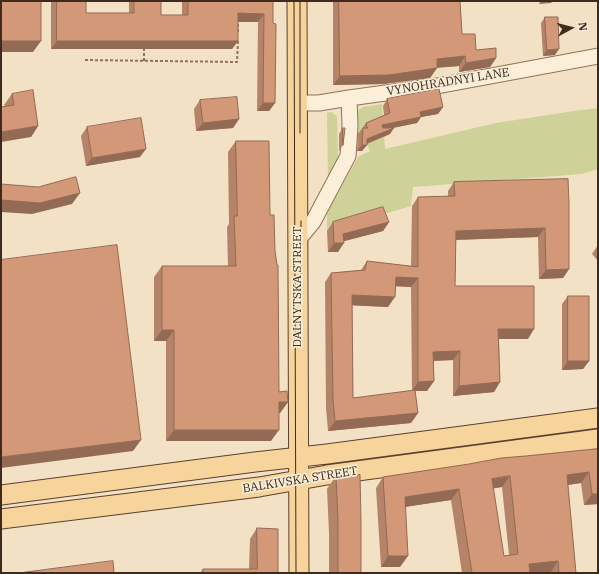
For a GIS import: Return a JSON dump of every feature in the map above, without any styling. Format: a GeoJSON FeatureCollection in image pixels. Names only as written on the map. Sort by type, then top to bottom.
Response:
{"type":"FeatureCollection","features":[{"type":"Feature","properties":{"kind":"main road","name":"DALNYTSKA STREET"},"geometry":{"type":"LineString","coordinates":[[297,1],[300,573]]}},
{"type":"Feature","properties":{"kind":"main road","name":"BALKIVSKA STREET"},"geometry":{"type":"LineString","coordinates":[[1,495],[598,418]]}},
{"type":"Feature","properties":{"kind":"main road","name":"BALKIVSKA STREET"},"geometry":{"type":"LineString","coordinates":[[1,519],[259,487],[327,475],[598,439]]}},
{"type":"Feature","properties":{"kind":"street","name":"VYNOHRADNYI LANE"},"geometry":{"type":"LineString","coordinates":[[297,103],[319,103],[437,86],[598,56]]}},
{"type":"Feature","properties":{"kind":"street"},"geometry":{"type":"LineString","coordinates":[[298,240],[313,222],[348,156],[350,126],[349,98]]}},
{"type":"Feature","properties":{"kind":"path"},"geometry":{"type":"LineString","coordinates":[[238,16],[238,32]]}},
{"type":"Feature","properties":{"kind":"path"},"geometry":{"type":"LineString","coordinates":[[86,60],[237,62],[238,39]]}},
{"type":"Feature","properties":{"kind":"path"},"geometry":{"type":"LineString","coordinates":[[144,49],[144,61]]}},
{"type":"Feature","properties":{"kind":"green space"},"geometry":{"type":"Polygon","coordinates":[[[382,104],[385,149],[496,123],[598,108],[598,169],[582,174],[413,187],[411,206],[327,231],[327,213],[358,157],[370,151],[368,146],[357,145],[355,120],[357,111],[363,107],[382,104]]]}},
{"type":"Feature","properties":{"kind":"green space"},"geometry":{"type":"Polygon","coordinates":[[[331,112],[337,116],[338,159],[328,180],[327,113],[331,112]]]}},
{"type":"Feature","properties":{"kind":"building"},"geometry":{"type":"Polygon","coordinates":[[[1,1],[41,1],[41,41],[1,41],[1,1]]]}},
{"type":"Feature","properties":{"kind":"building"},"geometry":{"type":"Polygon","coordinates":[[[57,1],[86,1],[86,13],[134,13],[134,1],[161,1],[161,15],[188,15],[188,1],[273,1],[273,23],[276,24],[275,103],[263,103],[264,14],[238,13],[238,41],[57,41],[57,1]]]}},
{"type":"Feature","properties":{"kind":"building"},"geometry":{"type":"Polygon","coordinates":[[[339,1],[460,1],[462,34],[475,34],[476,50],[496,48],[496,58],[466,63],[465,56],[437,59],[437,68],[389,75],[340,76],[339,1]]]}},
{"type":"Feature","properties":{"kind":"building"},"geometry":{"type":"Polygon","coordinates":[[[545,17],[558,17],[559,49],[547,50],[545,17]]]}},
{"type":"Feature","properties":{"kind":"building"},"geometry":{"type":"Polygon","coordinates":[[[439,89],[443,107],[420,112],[421,117],[382,125],[383,128],[394,128],[367,139],[367,145],[362,145],[363,128],[368,128],[366,123],[390,113],[387,99],[439,89]]]}},
{"type":"Feature","properties":{"kind":"building"},"geometry":{"type":"Polygon","coordinates":[[[33,90],[38,126],[1,132],[1,107],[14,105],[12,94],[33,90]]]}},
{"type":"Feature","properties":{"kind":"building"},"geometry":{"type":"Polygon","coordinates":[[[237,97],[239,119],[203,123],[200,100],[237,97]]]}},
{"type":"Feature","properties":{"kind":"building"},"geometry":{"type":"Polygon","coordinates":[[[141,118],[146,149],[92,158],[87,127],[141,118]]]}},
{"type":"Feature","properties":{"kind":"building"},"geometry":{"type":"Polygon","coordinates":[[[343,128],[345,128],[343,145],[343,128]]]}},
{"type":"Feature","properties":{"kind":"building"},"geometry":{"type":"Polygon","coordinates":[[[236,141],[269,141],[270,215],[274,215],[275,251],[278,265],[279,392],[287,391],[288,402],[279,402],[279,430],[174,430],[174,330],[162,330],[162,266],[236,266],[234,216],[237,216],[236,141]]]}},
{"type":"Feature","properties":{"kind":"building"},"geometry":{"type":"Polygon","coordinates":[[[76,177],[80,193],[40,203],[1,200],[1,184],[38,187],[76,177]]]}},
{"type":"Feature","properties":{"kind":"building"},"geometry":{"type":"Polygon","coordinates":[[[568,179],[569,269],[546,270],[545,228],[456,231],[455,286],[534,286],[534,329],[498,329],[500,382],[459,386],[460,351],[433,352],[434,381],[418,382],[418,278],[396,277],[395,297],[352,295],[353,398],[415,390],[418,413],[335,421],[333,399],[331,273],[365,270],[367,261],[418,267],[418,197],[455,196],[454,182],[568,179]]]}},
{"type":"Feature","properties":{"kind":"building"},"geometry":{"type":"Polygon","coordinates":[[[383,207],[389,222],[343,234],[344,243],[334,243],[333,222],[383,207]]]}},
{"type":"Feature","properties":{"kind":"building"},"geometry":{"type":"Polygon","coordinates":[[[117,245],[141,440],[1,457],[1,260],[117,245]]]}},
{"type":"Feature","properties":{"kind":"building"},"geometry":{"type":"Polygon","coordinates":[[[568,296],[589,296],[589,361],[568,361],[568,296]]]}},
{"type":"Feature","properties":{"kind":"building"},"geometry":{"type":"Polygon","coordinates":[[[598,449],[598,494],[592,494],[589,472],[567,475],[576,573],[559,573],[558,561],[529,564],[530,573],[472,573],[459,489],[405,497],[408,556],[388,556],[383,477],[501,458],[598,449]],[[510,476],[492,479],[504,556],[518,554],[510,476]]]}},
{"type":"Feature","properties":{"kind":"building"},"geometry":{"type":"Polygon","coordinates":[[[360,475],[361,573],[338,573],[336,476],[360,475]]]}},
{"type":"Feature","properties":{"kind":"building"},"geometry":{"type":"Polygon","coordinates":[[[257,528],[278,529],[278,573],[203,573],[203,569],[257,569],[257,528]]]}},
{"type":"Feature","properties":{"kind":"building"},"geometry":{"type":"Polygon","coordinates":[[[113,561],[114,573],[19,573],[113,561]]]}},
{"type":"Feature","properties":{"kind":"tram line"},"geometry":{"type":"LineString","coordinates":[[294,1],[296,573]]}},
{"type":"Feature","properties":{"kind":"tram line"},"geometry":{"type":"LineString","coordinates":[[300,1],[300,133]]}},
{"type":"Feature","properties":{"kind":"tram line"},"geometry":{"type":"LineString","coordinates":[[301,221],[301,297]]}}]}
